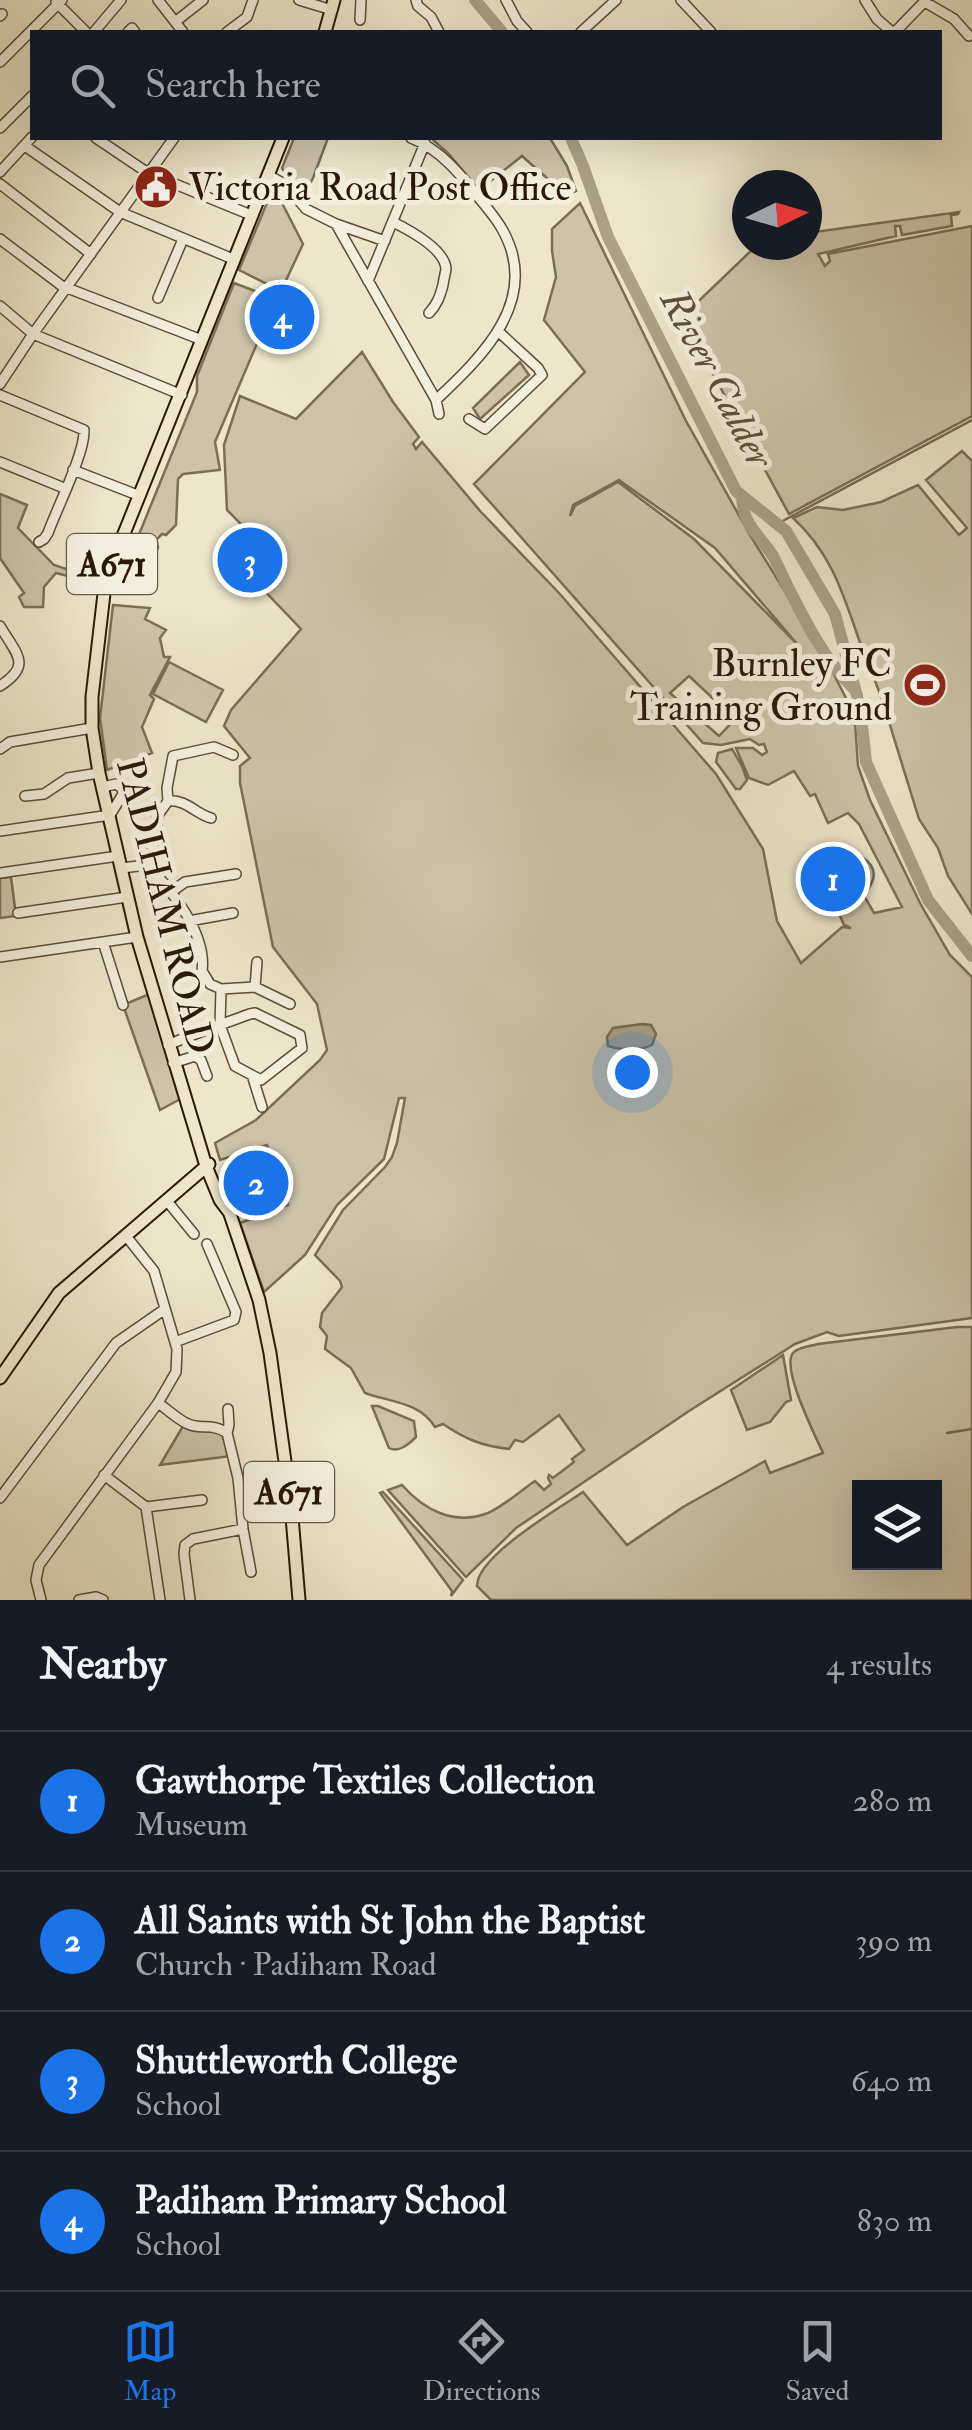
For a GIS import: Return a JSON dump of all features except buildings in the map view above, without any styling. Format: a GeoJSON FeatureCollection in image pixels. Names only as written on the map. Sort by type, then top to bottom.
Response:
{"type":"FeatureCollection","features":[{"type":"Feature","properties":{"kind":"main road"},"geometry":{"type":"LineString","coordinates":[[327,30],[333,5]]}},
{"type":"Feature","properties":{"kind":"main road","name":"A671"},"geometry":{"type":"LineString","coordinates":[[92,728],[105,585],[283,140]]}},
{"type":"Feature","properties":{"kind":"main road","name":"PADIHAM ROAD"},"geometry":{"type":"LineString","coordinates":[[92,728],[127,897],[168,1044],[220,1200],[229,1212],[259,1300],[292,1505],[299,1600]]}},
{"type":"Feature","properties":{"kind":"main road"},"geometry":{"type":"LineString","coordinates":[[0,1378],[59,1293],[209,1164]]}},
{"type":"Feature","properties":{"kind":"street"},"geometry":{"type":"LineString","coordinates":[[96,30],[122,0]]}},
{"type":"Feature","properties":{"kind":"street"},"geometry":{"type":"LineString","coordinates":[[158,0],[181,30]]}},
{"type":"Feature","properties":{"kind":"street"},"geometry":{"type":"LineString","coordinates":[[175,22],[203,0]]}},
{"type":"Feature","properties":{"kind":"street"},"geometry":{"type":"LineString","coordinates":[[230,30],[247,17],[254,0]]}},
{"type":"Feature","properties":{"kind":"street"},"geometry":{"type":"LineString","coordinates":[[299,0],[333,5]]}},
{"type":"Feature","properties":{"kind":"street"},"geometry":{"type":"LineString","coordinates":[[360,20],[362,0]]}},
{"type":"Feature","properties":{"kind":"street"},"geometry":{"type":"LineString","coordinates":[[416,0],[439,30]]}},
{"type":"Feature","properties":{"kind":"street"},"geometry":{"type":"LineString","coordinates":[[506,0],[525,30]]}},
{"type":"Feature","properties":{"kind":"street"},"geometry":{"type":"LineString","coordinates":[[584,30],[616,0]]}},
{"type":"Feature","properties":{"kind":"street"},"geometry":{"type":"LineString","coordinates":[[681,0],[709,30]]}},
{"type":"Feature","properties":{"kind":"street"},"geometry":{"type":"LineString","coordinates":[[865,0],[890,30]]}},
{"type":"Feature","properties":{"kind":"street"},"geometry":{"type":"LineString","coordinates":[[30,30],[58,1],[84,30]]}},
{"type":"Feature","properties":{"kind":"street"},"geometry":{"type":"LineString","coordinates":[[896,30],[926,1],[954,19],[970,36]]}},
{"type":"Feature","properties":{"kind":"street"},"geometry":{"type":"LineString","coordinates":[[0,62],[30,30]]}},
{"type":"Feature","properties":{"kind":"street"},"geometry":{"type":"LineString","coordinates":[[1,125],[30,98]]}},
{"type":"Feature","properties":{"kind":"street"},"geometry":{"type":"LineString","coordinates":[[99,140],[148,173],[251,215]]}},
{"type":"Feature","properties":{"kind":"street"},"geometry":{"type":"LineString","coordinates":[[0,384],[173,140]]}},
{"type":"Feature","properties":{"kind":"street"},"geometry":{"type":"LineString","coordinates":[[417,140],[425,143],[475,192],[503,230],[514,263],[510,310],[499,332],[436,400]]}},
{"type":"Feature","properties":{"kind":"street"},"geometry":{"type":"LineString","coordinates":[[0,172],[29,142],[120,212],[233,259]]}},
{"type":"Feature","properties":{"kind":"street"},"geometry":{"type":"LineString","coordinates":[[368,281],[425,143]]}},
{"type":"Feature","properties":{"kind":"street"},"geometry":{"type":"LineString","coordinates":[[268,176],[286,185],[306,208],[336,224],[385,241]]}},
{"type":"Feature","properties":{"kind":"street"},"geometry":{"type":"LineString","coordinates":[[0,184],[91,254]]}},
{"type":"Feature","properties":{"kind":"street"},"geometry":{"type":"LineString","coordinates":[[393,222],[421,238],[443,259],[446,269],[440,294],[429,313]]}},
{"type":"Feature","properties":{"kind":"street"},"geometry":{"type":"LineString","coordinates":[[336,224],[436,400],[439,414]]}},
{"type":"Feature","properties":{"kind":"street"},"geometry":{"type":"LineString","coordinates":[[0,239],[68,287],[202,340]]}},
{"type":"Feature","properties":{"kind":"street"},"geometry":{"type":"LineString","coordinates":[[158,298],[182,239]]}},
{"type":"Feature","properties":{"kind":"street"},"geometry":{"type":"LineString","coordinates":[[0,306],[33,334],[182,394]]}},
{"type":"Feature","properties":{"kind":"street"},"geometry":{"type":"LineString","coordinates":[[470,420],[485,429],[542,375],[499,332]]}},
{"type":"Feature","properties":{"kind":"street"},"geometry":{"type":"LineString","coordinates":[[0,396],[84,430],[73,470],[48,532],[39,542]]}},
{"type":"Feature","properties":{"kind":"street"},"geometry":{"type":"LineString","coordinates":[[0,462],[64,488]]}},
{"type":"Feature","properties":{"kind":"street"},"geometry":{"type":"LineString","coordinates":[[73,470],[140,496]]}},
{"type":"Feature","properties":{"kind":"street"},"geometry":{"type":"LineString","coordinates":[[0,626],[19,660],[15,676],[0,686]]}},
{"type":"Feature","properties":{"kind":"street"},"geometry":{"type":"LineString","coordinates":[[0,749],[10,742],[92,728]]}},
{"type":"Feature","properties":{"kind":"street"},"geometry":{"type":"LineString","coordinates":[[168,802],[166,788],[174,756],[214,747],[233,754]]}},
{"type":"Feature","properties":{"kind":"street"},"geometry":{"type":"LineString","coordinates":[[24,796],[44,794],[68,778],[101,780]]}},
{"type":"Feature","properties":{"kind":"street"},"geometry":{"type":"LineString","coordinates":[[147,865],[158,816],[168,802],[174,800],[193,807],[211,818]]}},
{"type":"Feature","properties":{"kind":"street"},"geometry":{"type":"LineString","coordinates":[[0,831],[110,815]]}},
{"type":"Feature","properties":{"kind":"street"},"geometry":{"type":"LineString","coordinates":[[0,874],[119,862],[147,865],[189,921],[204,958],[202,971],[210,984],[221,989],[255,988],[290,1004]]}},
{"type":"Feature","properties":{"kind":"street"},"geometry":{"type":"LineString","coordinates":[[171,892],[185,882],[236,874]]}},
{"type":"Feature","properties":{"kind":"street"},"geometry":{"type":"LineString","coordinates":[[18,914],[127,897]]}},
{"type":"Feature","properties":{"kind":"street"},"geometry":{"type":"LineString","coordinates":[[189,921],[234,912]]}},
{"type":"Feature","properties":{"kind":"street"},"geometry":{"type":"LineString","coordinates":[[0,957],[137,937]]}},
{"type":"Feature","properties":{"kind":"street"},"geometry":{"type":"LineString","coordinates":[[103,942],[124,1005]]}},
{"type":"Feature","properties":{"kind":"street"},"geometry":{"type":"LineString","coordinates":[[255,988],[257,962]]}},
{"type":"Feature","properties":{"kind":"street"},"geometry":{"type":"LineString","coordinates":[[168,1044],[220,1025],[255,1013],[300,1035],[302,1048],[261,1080],[235,1066],[220,1025],[221,989]]}},
{"type":"Feature","properties":{"kind":"street"},"geometry":{"type":"LineString","coordinates":[[174,1063],[195,1056],[201,1060],[206,1076]]}},
{"type":"Feature","properties":{"kind":"street"},"geometry":{"type":"LineString","coordinates":[[252,1075],[262,1107]]}},
{"type":"Feature","properties":{"kind":"street"},"geometry":{"type":"LineString","coordinates":[[167,1201],[194,1234]]}},
{"type":"Feature","properties":{"kind":"street"},"geometry":{"type":"LineString","coordinates":[[40,1600],[36,1580],[39,1565],[158,1403],[176,1372],[175,1342],[154,1271],[126,1236]]}},
{"type":"Feature","properties":{"kind":"street"},"geometry":{"type":"LineString","coordinates":[[175,1342],[234,1320],[236,1312],[207,1244]]}},
{"type":"Feature","properties":{"kind":"street"},"geometry":{"type":"LineString","coordinates":[[0,1498],[116,1343],[165,1309]]}},
{"type":"Feature","properties":{"kind":"street"},"geometry":{"type":"LineString","coordinates":[[158,1403],[186,1424],[214,1426],[227,1433]]}},
{"type":"Feature","properties":{"kind":"street"},"geometry":{"type":"LineString","coordinates":[[228,1409],[227,1433],[252,1572]]}},
{"type":"Feature","properties":{"kind":"street"},"geometry":{"type":"LineString","coordinates":[[104,1476],[146,1507],[202,1500]]}},
{"type":"Feature","properties":{"kind":"street"},"geometry":{"type":"LineString","coordinates":[[146,1507],[160,1600]]}},
{"type":"Feature","properties":{"kind":"street"},"geometry":{"type":"LineString","coordinates":[[190,1600],[186,1545],[243,1529]]}},
{"type":"Feature","properties":{"kind":"street"},"geometry":{"type":"LineString","coordinates":[[79,1600],[103,1600]]}},
{"type":"Feature","properties":{"kind":"shaded area"},"geometry":{"type":"Polygon","coordinates":[[[293,140],[327,140],[302,198],[282,168],[293,140]]]}},
{"type":"Feature","properties":{"kind":"shaded area"},"geometry":{"type":"Polygon","coordinates":[[[433,140],[551,140],[576,191],[566,195],[522,156],[479,190],[433,140]]]}},
{"type":"Feature","properties":{"kind":"shaded area"},"geometry":{"type":"Polygon","coordinates":[[[271,193],[275,201],[280,199],[303,244],[281,291],[239,270],[271,193]]]}},
{"type":"Feature","properties":{"kind":"shaded area"},"geometry":{"type":"Polygon","coordinates":[[[580,203],[686,421],[823,653],[853,712],[842,721],[883,703],[837,580],[819,547],[793,518],[817,507],[843,510],[881,502],[918,485],[959,535],[967,528],[926,480],[962,451],[972,461],[972,914],[919,819],[885,709],[855,722],[858,766],[870,800],[920,903],[950,955],[972,977],[972,1318],[839,1336],[827,1332],[795,1344],[516,1528],[466,1577],[388,1490],[402,1485],[420,1502],[440,1513],[475,1517],[500,1506],[535,1481],[544,1490],[551,1484],[549,1475],[553,1478],[584,1450],[559,1415],[523,1442],[515,1440],[509,1449],[474,1441],[443,1424],[435,1427],[413,1408],[365,1393],[351,1368],[325,1349],[327,1336],[320,1327],[322,1313],[342,1287],[315,1255],[343,1210],[392,1157],[405,1098],[399,1098],[384,1159],[337,1205],[305,1255],[264,1292],[240,1223],[288,1205],[267,1145],[220,1160],[215,1143],[256,1120],[327,1050],[317,1004],[273,947],[240,783],[240,766],[250,758],[224,726],[231,710],[301,629],[257,583],[278,562],[227,510],[224,445],[240,396],[296,419],[362,352],[419,437],[413,444],[416,449],[422,442],[716,774],[763,849],[777,921],[801,963],[842,927],[851,928],[844,925],[837,909],[863,894],[874,913],[902,907],[859,824],[848,813],[828,823],[815,794],[810,796],[794,771],[768,785],[749,778],[736,748],[753,748],[762,755],[767,752],[764,744],[750,739],[721,745],[703,743],[474,484],[585,372],[544,320],[556,277],[552,229],[580,203]],[[619,480],[573,505],[570,516],[575,506],[618,482],[694,539],[798,645],[715,548],[619,480]],[[689,676],[670,693],[719,736],[735,719],[689,676]]]}},
{"type":"Feature","properties":{"kind":"shaded area"},"geometry":{"type":"Polygon","coordinates":[[[959,212],[951,215],[952,226],[902,235],[900,226],[895,226],[896,236],[822,253],[822,231],[959,212]]]}},
{"type":"Feature","properties":{"kind":"shaded area"},"geometry":{"type":"Polygon","coordinates":[[[972,226],[972,416],[789,514],[682,317],[741,260],[822,260],[825,266],[830,261],[828,254],[972,226]]]}},
{"type":"Feature","properties":{"kind":"shaded area"},"geometry":{"type":"Polygon","coordinates":[[[234,283],[276,299],[215,442],[220,470],[183,474],[178,479],[176,525],[156,540],[155,557],[129,559],[197,392],[197,376],[234,283]]]}},
{"type":"Feature","properties":{"kind":"shaded area"},"geometry":{"type":"Polygon","coordinates":[[[520,362],[529,375],[480,419],[473,408],[520,362]]]}},
{"type":"Feature","properties":{"kind":"shaded area"},"geometry":{"type":"Polygon","coordinates":[[[0,494],[27,505],[18,528],[54,565],[84,575],[83,580],[56,573],[44,587],[43,607],[24,607],[19,597],[24,593],[0,558],[0,494]]]}},
{"type":"Feature","properties":{"kind":"shaded area"},"geometry":{"type":"Polygon","coordinates":[[[113,605],[150,608],[145,619],[166,630],[160,638],[164,657],[170,657],[150,695],[154,699],[142,727],[152,753],[107,770],[100,718],[113,605]]]}},
{"type":"Feature","properties":{"kind":"shaded area"},"geometry":{"type":"Polygon","coordinates":[[[169,662],[223,690],[206,722],[153,694],[169,662]]]}},
{"type":"Feature","properties":{"kind":"shaded area"},"geometry":{"type":"Polygon","coordinates":[[[732,749],[747,780],[740,789],[716,762],[718,753],[732,749]]]}},
{"type":"Feature","properties":{"kind":"shaded area"},"geometry":{"type":"Polygon","coordinates":[[[862,857],[871,866],[874,875],[863,894],[844,859],[862,857]]]}},
{"type":"Feature","properties":{"kind":"shaded area"},"geometry":{"type":"Polygon","coordinates":[[[11,877],[16,916],[0,918],[0,878],[11,877]]]}},
{"type":"Feature","properties":{"kind":"shaded area"},"geometry":{"type":"Polygon","coordinates":[[[152,993],[184,1097],[160,1110],[123,1005],[152,993]]]}},
{"type":"Feature","properties":{"kind":"shaded area"},"geometry":{"type":"Polygon","coordinates":[[[651,1025],[656,1034],[652,1045],[630,1049],[608,1046],[607,1037],[613,1028],[651,1025]]]}},
{"type":"Feature","properties":{"kind":"shaded area"},"geometry":{"type":"Polygon","coordinates":[[[972,1327],[972,1600],[491,1600],[477,1586],[490,1561],[504,1548],[583,1492],[627,1545],[683,1507],[765,1461],[770,1473],[823,1453],[791,1371],[794,1352],[972,1327]]]}},
{"type":"Feature","properties":{"kind":"shaded area"},"geometry":{"type":"Polygon","coordinates":[[[783,1355],[791,1400],[770,1422],[747,1430],[731,1390],[783,1355]]]}},
{"type":"Feature","properties":{"kind":"shaded area"},"geometry":{"type":"Polygon","coordinates":[[[372,1406],[414,1421],[416,1437],[400,1449],[389,1448],[372,1406]]]}},
{"type":"Feature","properties":{"kind":"shaded area"},"geometry":{"type":"Polygon","coordinates":[[[183,1426],[212,1428],[225,1436],[231,1456],[160,1465],[183,1426]]]}},
{"type":"Feature","properties":{"kind":"shaded area"},"geometry":{"type":"Polygon","coordinates":[[[380,1493],[463,1580],[451,1596],[452,1591],[380,1493]]]}},
{"type":"Feature","properties":{"kind":"waterway","name":"River Calder"},"geometry":{"type":"LineString","coordinates":[[475,0],[500,30]]}},
{"type":"Feature","properties":{"kind":"waterway","name":"River Calder"},"geometry":{"type":"LineString","coordinates":[[572,140],[608,237],[736,491],[786,531],[835,614],[860,707],[866,762],[928,900],[972,956]]}},
{"type":"Feature","properties":{"kind":"waterway"},"geometry":{"type":"LineString","coordinates":[[777,524],[972,420]]}},
{"type":"Feature","properties":{"kind":"waterway"},"geometry":{"type":"LineString","coordinates":[[742,496],[748,522],[773,556],[810,630],[853,688]]}},
{"type":"Feature","properties":{"kind":"waterway"},"geometry":{"type":"LineString","coordinates":[[947,1433],[972,1429]]}},
{"type":"Feature","properties":{"kind":"place","name":"Victoria Road Post Office"},"geometry":{"type":"Point","coordinates":[156,187]}},
{"type":"Feature","properties":{"kind":"place","name":"Padiham Primary School"},"geometry":{"type":"Point","coordinates":[282,317]}},
{"type":"Feature","properties":{"kind":"place","name":"Shuttleworth College"},"geometry":{"type":"Point","coordinates":[250,560]}},
{"type":"Feature","properties":{"kind":"place","name":"Burnley FC Training Ground"},"geometry":{"type":"Point","coordinates":[925,685]}},
{"type":"Feature","properties":{"kind":"place","name":"Gawthorpe Textiles Collection"},"geometry":{"type":"Point","coordinates":[833,879]}},
{"type":"Feature","properties":{"kind":"place","name":"All Saints with St John the Baptist"},"geometry":{"type":"Point","coordinates":[256,1183]}}]}
